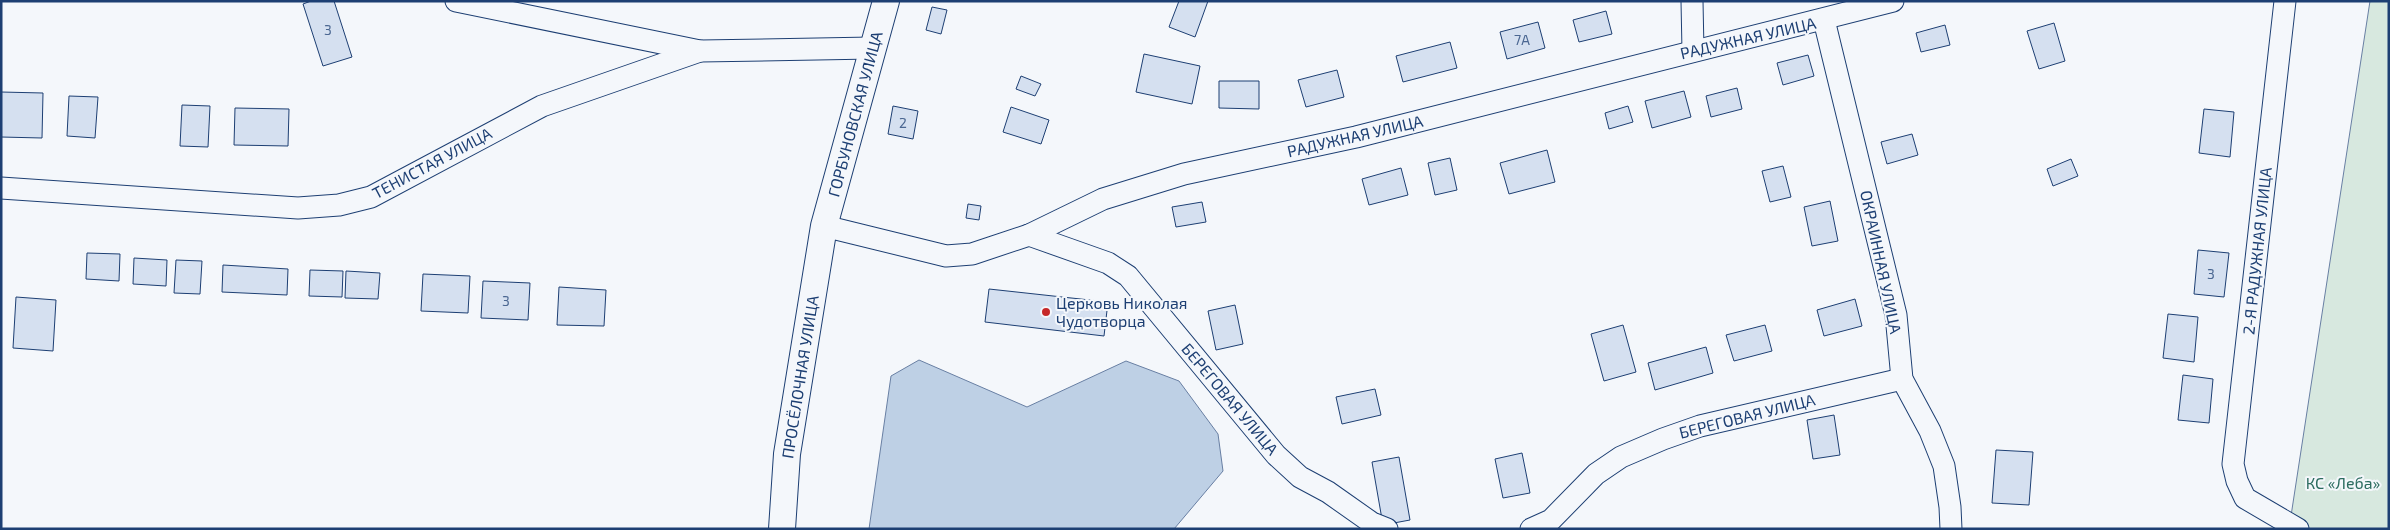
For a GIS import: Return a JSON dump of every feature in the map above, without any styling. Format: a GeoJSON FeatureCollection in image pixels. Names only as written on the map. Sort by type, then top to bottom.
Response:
{"type":"FeatureCollection","features":[{"type":"Feature","properties":{"kind":"main road","name":"ГОРБУНОВСКАЯ УЛИЦА"},"geometry":{"type":"LineString","coordinates":[[824,226],[886,1]]}},
{"type":"Feature","properties":{"kind":"main road","name":"ПРОСЁЛОЧНАЯ УЛИЦА"},"geometry":{"type":"LineString","coordinates":[[782,529],[787,454],[824,226]]}},
{"type":"Feature","properties":{"kind":"street"},"geometry":{"type":"LineString","coordinates":[[456,1],[700,51],[872,48]]}},
{"type":"Feature","properties":{"kind":"street"},"geometry":{"type":"LineString","coordinates":[[1692,1],[1693,51]]}},
{"type":"Feature","properties":{"kind":"street","name":"РАДУЖНАЯ УЛИЦА"},"geometry":{"type":"LineString","coordinates":[[824,226],[946,256],[972,254],[1029,235],[1103,199],[1184,174],[1356,137],[1893,1]]}},
{"type":"Feature","properties":{"kind":"street","name":"2-Я РАДУЖНАЯ УЛИЦА"},"geometry":{"type":"LineString","coordinates":[[2285,1],[2233,464],[2237,481],[2246,498],[2298,529]]}},
{"type":"Feature","properties":{"kind":"street","name":"ОКРАИННАЯ УЛИЦА"},"geometry":{"type":"LineString","coordinates":[[1824,20],[1896,315],[1902,379],[1930,431],[1944,466],[1950,507],[1950,529]]}},
{"type":"Feature","properties":{"kind":"street","name":"ТЕНИСТАЯ УЛИЦА"},"geometry":{"type":"LineString","coordinates":[[1,188],[298,208],[339,205],[371,197],[542,106],[700,51]]}},
{"type":"Feature","properties":{"kind":"street","name":"БЕРЕГОВАЯ УЛИЦА"},"geometry":{"type":"LineString","coordinates":[[1029,235],[1108,263],[1128,276],[1276,454],[1300,477],[1328,492],[1372,523],[1387,529]]}},
{"type":"Feature","properties":{"kind":"street","name":"БЕРЕГОВАЯ УЛИЦА"},"geometry":{"type":"LineString","coordinates":[[1531,529],[1551,520],[1596,474],[1621,457],[1663,438],[1700,426],[1902,379]]}},
{"type":"Feature","properties":{"kind":"green space","name":"КС «Леба»"},"geometry":{"type":"Polygon","coordinates":[[[2370,1],[2389,1],[2389,529],[2289,529],[2370,1]]]}},
{"type":"Feature","properties":{"kind":"water"},"geometry":{"type":"Polygon","coordinates":[[[919,360],[1027,407],[1126,361],[1179,381],[1218,434],[1223,471],[1174,529],[869,529],[891,376],[919,360]]]}},
{"type":"Feature","properties":{"kind":"building"},"geometry":{"type":"Polygon","coordinates":[[[311,1],[334,1],[352,57],[323,66],[303,4],[311,1]]]}},
{"type":"Feature","properties":{"kind":"building"},"geometry":{"type":"Polygon","coordinates":[[[1179,1],[1208,1],[1195,37],[1169,27],[1179,1]]]}},
{"type":"Feature","properties":{"kind":"building"},"geometry":{"type":"Polygon","coordinates":[[[932,7],[947,10],[941,34],[926,30],[932,7]]]}},
{"type":"Feature","properties":{"kind":"building"},"geometry":{"type":"Polygon","coordinates":[[[1606,11],[1612,34],[1579,42],[1573,20],[1606,11]]]}},
{"type":"Feature","properties":{"kind":"building"},"geometry":{"type":"Polygon","coordinates":[[[1538,22],[1545,48],[1507,59],[1500,32],[1538,22]]]}},
{"type":"Feature","properties":{"kind":"building"},"geometry":{"type":"Polygon","coordinates":[[[2054,23],[2065,61],[2039,69],[2027,31],[2054,23]]]}},
{"type":"Feature","properties":{"kind":"building"},"geometry":{"type":"Polygon","coordinates":[[[1945,25],[1950,45],[1921,52],[1916,33],[1945,25]]]}},
{"type":"Feature","properties":{"kind":"building"},"geometry":{"type":"Polygon","coordinates":[[[1450,42],[1457,68],[1403,82],[1396,56],[1450,42]]]}},
{"type":"Feature","properties":{"kind":"building"},"geometry":{"type":"Polygon","coordinates":[[[1144,54],[1200,66],[1192,104],[1136,92],[1144,54]]]}},
{"type":"Feature","properties":{"kind":"building"},"geometry":{"type":"Polygon","coordinates":[[[1808,55],[1814,76],[1783,85],[1777,63],[1808,55]]]}},
{"type":"Feature","properties":{"kind":"building"},"geometry":{"type":"Polygon","coordinates":[[[1337,70],[1344,97],[1306,107],[1298,80],[1337,70]]]}},
{"type":"Feature","properties":{"kind":"building"},"geometry":{"type":"Polygon","coordinates":[[[1021,76],[1041,84],[1035,96],[1016,89],[1021,76]]]}},
{"type":"Feature","properties":{"kind":"building"},"geometry":{"type":"Polygon","coordinates":[[[1219,81],[1259,81],[1259,109],[1219,108],[1219,81]]]}},
{"type":"Feature","properties":{"kind":"building"},"geometry":{"type":"Polygon","coordinates":[[[1737,88],[1742,109],[1711,117],[1706,96],[1737,88]]]}},
{"type":"Feature","properties":{"kind":"building"},"geometry":{"type":"Polygon","coordinates":[[[1684,91],[1691,117],[1652,128],[1645,101],[1684,91]]]}},
{"type":"Feature","properties":{"kind":"building"},"geometry":{"type":"Polygon","coordinates":[[[1,92],[43,93],[42,138],[1,137],[1,92]]]}},
{"type":"Feature","properties":{"kind":"building"},"geometry":{"type":"Polygon","coordinates":[[[69,96],[98,97],[95,138],[67,136],[69,96]]]}},
{"type":"Feature","properties":{"kind":"building"},"geometry":{"type":"Polygon","coordinates":[[[182,105],[210,106],[208,147],[180,146],[182,105]]]}},
{"type":"Feature","properties":{"kind":"building"},"geometry":{"type":"Polygon","coordinates":[[[893,106],[918,111],[913,139],[888,134],[893,106]]]}},
{"type":"Feature","properties":{"kind":"building"},"geometry":{"type":"Polygon","coordinates":[[[1628,106],[1633,122],[1609,129],[1605,113],[1628,106]]]}},
{"type":"Feature","properties":{"kind":"building"},"geometry":{"type":"Polygon","coordinates":[[[1011,107],[1049,120],[1041,144],[1003,132],[1011,107]]]}},
{"type":"Feature","properties":{"kind":"building"},"geometry":{"type":"Polygon","coordinates":[[[235,108],[289,109],[288,146],[234,145],[235,108]]]}},
{"type":"Feature","properties":{"kind":"building"},"geometry":{"type":"Polygon","coordinates":[[[2204,109],[2234,112],[2230,157],[2199,153],[2204,109]]]}},
{"type":"Feature","properties":{"kind":"building"},"geometry":{"type":"Polygon","coordinates":[[[1912,134],[1918,155],[1887,164],[1881,142],[1912,134]]]}},
{"type":"Feature","properties":{"kind":"building"},"geometry":{"type":"Polygon","coordinates":[[[1547,150],[1555,182],[1509,194],[1500,163],[1547,150]]]}},
{"type":"Feature","properties":{"kind":"building"},"geometry":{"type":"Polygon","coordinates":[[[1450,158],[1457,190],[1435,195],[1428,163],[1450,158]]]}},
{"type":"Feature","properties":{"kind":"building"},"geometry":{"type":"Polygon","coordinates":[[[2071,159],[2078,176],[2053,186],[2047,169],[2071,159]]]}},
{"type":"Feature","properties":{"kind":"building"},"geometry":{"type":"Polygon","coordinates":[[[1783,166],[1791,197],[1770,202],[1762,171],[1783,166]]]}},
{"type":"Feature","properties":{"kind":"building"},"geometry":{"type":"Polygon","coordinates":[[[1401,168],[1408,195],[1369,205],[1362,179],[1401,168]]]}},
{"type":"Feature","properties":{"kind":"building"},"geometry":{"type":"Polygon","coordinates":[[[1830,201],[1838,241],[1812,246],[1804,207],[1830,201]]]}},
{"type":"Feature","properties":{"kind":"building"},"geometry":{"type":"Polygon","coordinates":[[[1202,202],[1206,222],[1176,227],[1172,207],[1202,202]]]}},
{"type":"Feature","properties":{"kind":"building"},"geometry":{"type":"Polygon","coordinates":[[[968,204],[981,206],[979,220],[966,218],[968,204]]]}},
{"type":"Feature","properties":{"kind":"building"},"geometry":{"type":"Polygon","coordinates":[[[2198,250],[2229,253],[2224,297],[2194,294],[2198,250]]]}},
{"type":"Feature","properties":{"kind":"building"},"geometry":{"type":"Polygon","coordinates":[[[87,253],[120,254],[119,281],[86,279],[87,253]]]}},
{"type":"Feature","properties":{"kind":"building"},"geometry":{"type":"Polygon","coordinates":[[[134,258],[167,260],[166,286],[133,284],[134,258]]]}},
{"type":"Feature","properties":{"kind":"building"},"geometry":{"type":"Polygon","coordinates":[[[176,260],[202,261],[200,294],[174,293],[176,260]]]}},
{"type":"Feature","properties":{"kind":"building"},"geometry":{"type":"Polygon","coordinates":[[[223,265],[288,269],[287,295],[222,292],[223,265]]]}},
{"type":"Feature","properties":{"kind":"building"},"geometry":{"type":"Polygon","coordinates":[[[310,270],[343,271],[342,297],[309,296],[310,270]]]}},
{"type":"Feature","properties":{"kind":"building"},"geometry":{"type":"Polygon","coordinates":[[[346,271],[380,273],[378,299],[345,298],[346,271]]]}},
{"type":"Feature","properties":{"kind":"building"},"geometry":{"type":"Polygon","coordinates":[[[423,274],[470,276],[468,313],[421,311],[423,274]]]}},
{"type":"Feature","properties":{"kind":"building"},"geometry":{"type":"Polygon","coordinates":[[[483,281],[530,283],[528,320],[481,318],[483,281]]]}},
{"type":"Feature","properties":{"kind":"building"},"geometry":{"type":"Polygon","coordinates":[[[559,287],[606,290],[604,326],[557,325],[559,287]]]}},
{"type":"Feature","properties":{"kind":"building","name":"Церковь Николая Чудотворца"},"geometry":{"type":"Polygon","coordinates":[[[989,289],[1108,302],[1104,336],[985,322],[989,289]]]}},
{"type":"Feature","properties":{"kind":"building"},"geometry":{"type":"Polygon","coordinates":[[[16,297],[56,300],[53,351],[13,348],[16,297]]]}},
{"type":"Feature","properties":{"kind":"building"},"geometry":{"type":"Polygon","coordinates":[[[1855,299],[1862,326],[1824,336],[1817,310],[1855,299]]]}},
{"type":"Feature","properties":{"kind":"building"},"geometry":{"type":"Polygon","coordinates":[[[1235,305],[1243,344],[1216,350],[1208,311],[1235,305]]]}},
{"type":"Feature","properties":{"kind":"building"},"geometry":{"type":"Polygon","coordinates":[[[2168,314],[2198,317],[2194,362],[2163,358],[2168,314]]]}},
{"type":"Feature","properties":{"kind":"building"},"geometry":{"type":"Polygon","coordinates":[[[1623,325],[1636,372],[1604,381],[1591,334],[1623,325]]]}},
{"type":"Feature","properties":{"kind":"building"},"geometry":{"type":"Polygon","coordinates":[[[1765,325],[1772,351],[1734,361],[1726,335],[1765,325]]]}},
{"type":"Feature","properties":{"kind":"building"},"geometry":{"type":"Polygon","coordinates":[[[1706,347],[1713,373],[1655,390],[1648,363],[1706,347]]]}},
{"type":"Feature","properties":{"kind":"building"},"geometry":{"type":"Polygon","coordinates":[[[2183,375],[2213,379],[2209,423],[2178,420],[2183,375]]]}},
{"type":"Feature","properties":{"kind":"building"},"geometry":{"type":"Polygon","coordinates":[[[1375,389],[1381,415],[1342,424],[1336,397],[1375,389]]]}},
{"type":"Feature","properties":{"kind":"building"},"geometry":{"type":"Polygon","coordinates":[[[1834,415],[1840,455],[1813,459],[1807,420],[1834,415]]]}},
{"type":"Feature","properties":{"kind":"building"},"geometry":{"type":"Polygon","coordinates":[[[1996,450],[2033,452],[2029,505],[1992,503],[1996,450]]]}},
{"type":"Feature","properties":{"kind":"building"},"geometry":{"type":"Polygon","coordinates":[[[1522,453],[1530,493],[1503,498],[1495,459],[1522,453]]]}},
{"type":"Feature","properties":{"kind":"building"},"geometry":{"type":"Polygon","coordinates":[[[1399,457],[1410,520],[1383,525],[1372,462],[1399,457]]]}},
{"type":"Feature","properties":{"kind":"place","name":"Церковь Николая Чудотворца"},"geometry":{"type":"Point","coordinates":[1046,312]}}]}
